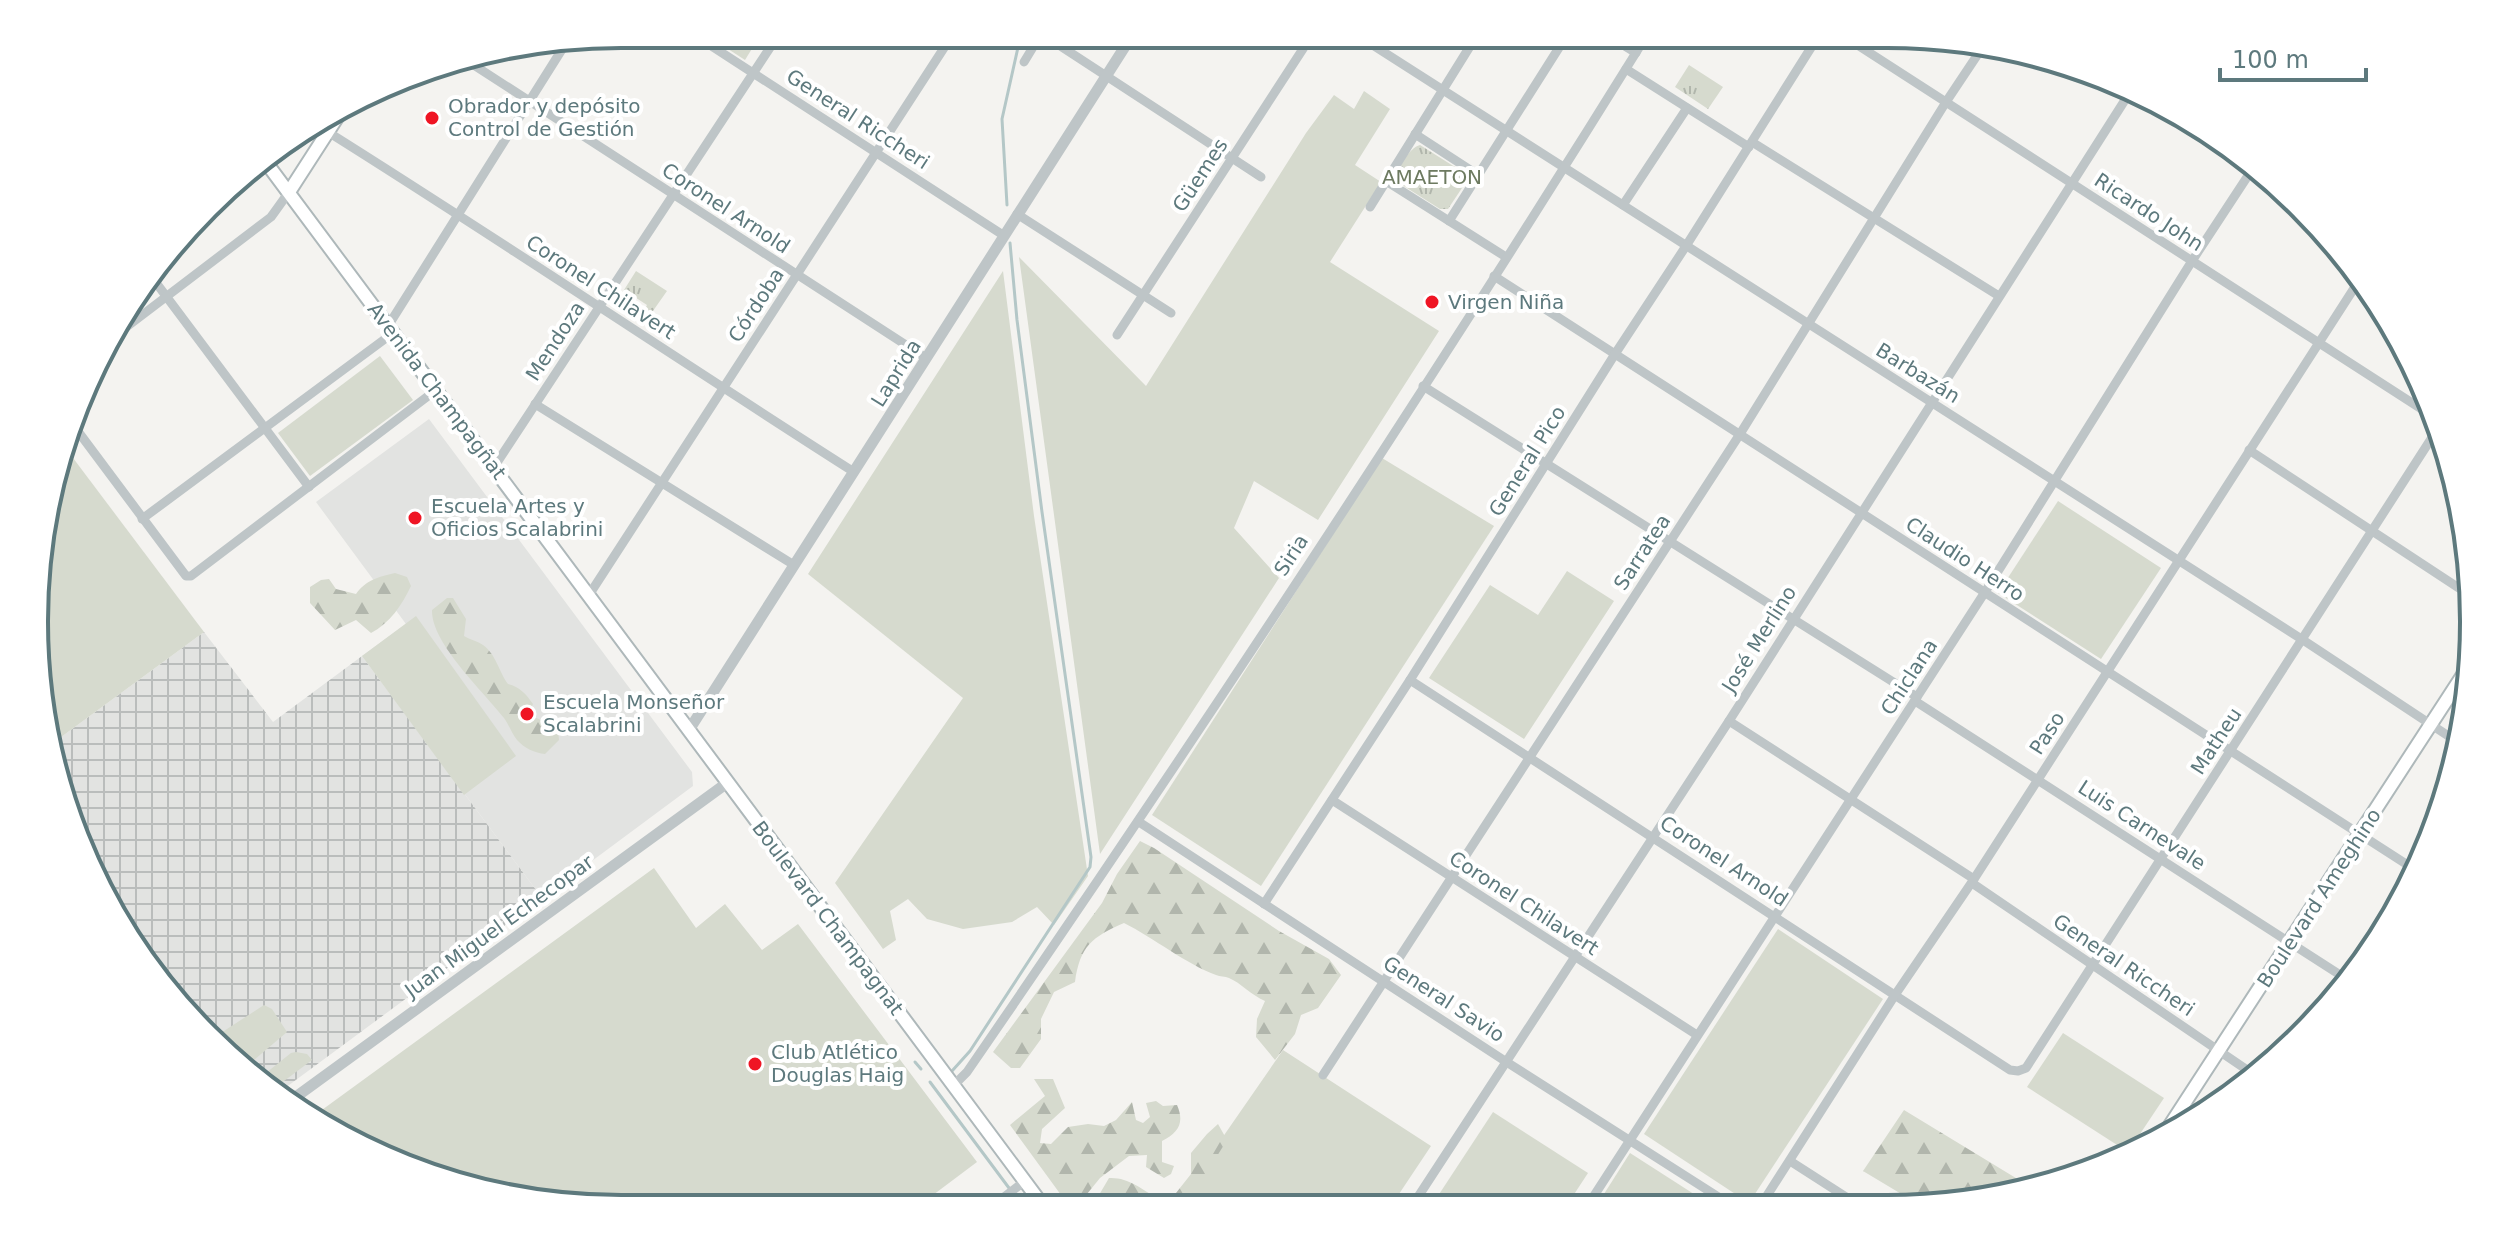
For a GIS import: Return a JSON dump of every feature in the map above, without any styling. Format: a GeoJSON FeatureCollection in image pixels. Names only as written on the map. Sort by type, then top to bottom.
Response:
{"type":"FeatureCollection","features":[{"type":"Feature","properties":{"kind":"main road"},"geometry":{"type":"LineString","coordinates":[[289,192],[331,128]]}},
{"type":"Feature","properties":{"kind":"main road","name":"Avenida Champagñat"},"geometry":{"type":"LineString","coordinates":[[271,168],[727,783]]}},
{"type":"Feature","properties":{"kind":"main road","name":"Boulevard Ameghino"},"geometry":{"type":"LineString","coordinates":[[2176,1116],[2456,687]]}},
{"type":"Feature","properties":{"kind":"main road","name":"Boulevard Champagnat"},"geometry":{"type":"LineString","coordinates":[[727,783],[1035,1195]]}},
{"type":"Feature","properties":{"kind":"street","name":"General Riccheri"},"geometry":{"type":"LineString","coordinates":[[715,48],[1003,235]]}},
{"type":"Feature","properties":{"kind":"street","name":"Mendoza"},"geometry":{"type":"LineString","coordinates":[[494,467],[770,48]]}},
{"type":"Feature","properties":{"kind":"street","name":"Córdoba"},"geometry":{"type":"LineString","coordinates":[[589,595],[944,48]]}},
{"type":"Feature","properties":{"kind":"street"},"geometry":{"type":"LineString","coordinates":[[1024,62],[1033,48]]}},
{"type":"Feature","properties":{"kind":"street"},"geometry":{"type":"LineString","coordinates":[[1064,48],[1261,177]]}},
{"type":"Feature","properties":{"kind":"street","name":"Laprida"},"geometry":{"type":"LineString","coordinates":[[689,730],[1124,48]]}},
{"type":"Feature","properties":{"kind":"street","name":"Güemes"},"geometry":{"type":"LineString","coordinates":[[1117,335],[1304,48]]}},
{"type":"Feature","properties":{"kind":"street","name":"Barbazán"},"geometry":{"type":"LineString","coordinates":[[1377,48],[2448,736]]}},
{"type":"Feature","properties":{"kind":"street"},"geometry":{"type":"LineString","coordinates":[[1370,207],[1469,48]]}},
{"type":"Feature","properties":{"kind":"street"},"geometry":{"type":"LineString","coordinates":[[1449,221],[1559,48]]}},
{"type":"Feature","properties":{"kind":"street"},"geometry":{"type":"LineString","coordinates":[[1628,48],[1636,53]]}},
{"type":"Feature","properties":{"kind":"street","name":"Siria"},"geometry":{"type":"LineString","coordinates":[[953,1086],[967,1072],[1139,822],[1565,168],[1639,48]]}},
{"type":"Feature","properties":{"kind":"street","name":"General Pico"},"geometry":{"type":"LineString","coordinates":[[1264,904],[1410,680],[1811,48]]}},
{"type":"Feature","properties":{"kind":"street","name":"Ricardo John"},"geometry":{"type":"LineString","coordinates":[[1862,48],[2418,407]]}},
{"type":"Feature","properties":{"kind":"street"},"geometry":{"type":"LineString","coordinates":[[142,519],[265,428],[390,329],[561,52]]}},
{"type":"Feature","properties":{"kind":"street","name":"Sarratea"},"geometry":{"type":"LineString","coordinates":[[1323,1075],[1740,434],[1977,56]]}},
{"type":"Feature","properties":{"kind":"street","name":"Coronel Arnold"},"geometry":{"type":"LineString","coordinates":[[477,67],[926,358]]}},
{"type":"Feature","properties":{"kind":"street"},"geometry":{"type":"LineString","coordinates":[[1626,69],[1875,217],[1999,296]]}},
{"type":"Feature","properties":{"kind":"street","name":"José Merlino"},"geometry":{"type":"LineString","coordinates":[[1419,1195],[1729,721],[2125,100]]}},
{"type":"Feature","properties":{"kind":"street"},"geometry":{"type":"LineString","coordinates":[[1623,205],[1687,108]]}},
{"type":"Feature","properties":{"kind":"street","name":"Coronel Chilavert"},"geometry":{"type":"LineString","coordinates":[[328,132],[854,472]]}},
{"type":"Feature","properties":{"kind":"street"},"geometry":{"type":"LineString","coordinates":[[1415,134],[1478,175]]}},
{"type":"Feature","properties":{"kind":"street","name":"Chiclana"},"geometry":{"type":"LineString","coordinates":[[1594,1195],[1985,592],[2248,176]]}},
{"type":"Feature","properties":{"kind":"street"},"geometry":{"type":"LineString","coordinates":[[1386,181],[1506,257]]}},
{"type":"Feature","properties":{"kind":"street"},"geometry":{"type":"LineString","coordinates":[[133,322],[271,217],[289,192]]}},
{"type":"Feature","properties":{"kind":"street"},"geometry":{"type":"LineString","coordinates":[[1017,214],[1171,313]]}},
{"type":"Feature","properties":{"kind":"street","name":"Claudio Herro"},"geometry":{"type":"LineString","coordinates":[[1494,276],[2406,864]]}},
{"type":"Feature","properties":{"kind":"street"},"geometry":{"type":"LineString","coordinates":[[158,285],[309,487]]}},
{"type":"Feature","properties":{"kind":"street","name":"Paso"},"geometry":{"type":"LineString","coordinates":[[1768,1195],[2353,289]]}},
{"type":"Feature","properties":{"kind":"street","name":"Luis Carnevale"},"geometry":{"type":"LineString","coordinates":[[1423,386],[1793,618],[2339,974]]}},
{"type":"Feature","properties":{"kind":"street"},"geometry":{"type":"LineString","coordinates":[[79,433],[186,576],[191,576],[436,390]]}},
{"type":"Feature","properties":{"kind":"street"},"geometry":{"type":"LineString","coordinates":[[535,404],[794,565]]}},
{"type":"Feature","properties":{"kind":"street","name":"Matheu"},"geometry":{"type":"LineString","coordinates":[[2018,1071],[2026,1068],[2431,439]]}},
{"type":"Feature","properties":{"kind":"street"},"geometry":{"type":"LineString","coordinates":[[2249,450],[2459,588]]}},
{"type":"Feature","properties":{"kind":"street","name":"Coronel Arnold"},"geometry":{"type":"LineString","coordinates":[[1410,680],[2010,1070],[2018,1071]]}},
{"type":"Feature","properties":{"kind":"street","name":"General Riccheri"},"geometry":{"type":"LineString","coordinates":[[1729,721],[1973,881],[2245,1069]]}},
{"type":"Feature","properties":{"kind":"street","name":"Juan Miguel Echecopar"},"geometry":{"type":"LineString","coordinates":[[299,1095],[727,783]]}},
{"type":"Feature","properties":{"kind":"street","name":"Coronel Chilavert"},"geometry":{"type":"LineString","coordinates":[[1332,800],[1697,1035]]}},
{"type":"Feature","properties":{"kind":"street","name":"General Savio"},"geometry":{"type":"LineString","coordinates":[[1139,822],[1715,1195]]}},
{"type":"Feature","properties":{"kind":"street"},"geometry":{"type":"LineString","coordinates":[[2184,1104],[2190,1108]]}},
{"type":"Feature","properties":{"kind":"street"},"geometry":{"type":"LineString","coordinates":[[1790,1161],[1843,1195]]}},
{"type":"Feature","properties":{"kind":"street"},"geometry":{"type":"LineString","coordinates":[[1007,1195],[1025,1181]]}},
{"type":"Feature","properties":{"kind":"shaded area","name":"Escuela Monseñor Scalabrini"},"geometry":{"type":"Polygon","coordinates":[[[429,419],[692,772],[693,786],[542,898],[362,656],[406,624],[316,502],[429,419]]]}},
{"type":"Feature","properties":{"kind":"shaded area"},"geometry":{"type":"Polygon","coordinates":[[[204,632],[273,722],[362,656],[542,898],[287,1087],[243,1053],[216,1027],[190,1000],[145,940],[107,875],[92,841],[78,806],[60,738],[204,632]]]}},
{"type":"Feature","properties":{"kind":"green space"},"geometry":{"type":"Polygon","coordinates":[[[727,48],[752,48],[745,60],[727,48]]]}},
{"type":"Feature","properties":{"kind":"green space"},"geometry":{"type":"Polygon","coordinates":[[[1689,65],[1723,87],[1708,109],[1675,87],[1689,65]]]}},
{"type":"Feature","properties":{"kind":"green space"},"geometry":{"type":"Polygon","coordinates":[[[1364,91],[1390,109],[1355,165],[1381,182],[1330,262],[1439,331],[1318,520],[1254,481],[1234,528],[1279,578],[1100,854],[1019,257],[1146,386],[1306,133],[1334,95],[1354,109],[1364,91]]]}},
{"type":"Feature","properties":{"kind":"green space","name":"AMAETON"},"geometry":{"type":"Polygon","coordinates":[[[1420,145],[1466,174],[1466,182],[1448,209],[1440,209],[1396,178],[1405,158],[1420,145]]]}},
{"type":"Feature","properties":{"kind":"green space"},"geometry":{"type":"Polygon","coordinates":[[[636,271],[667,291],[648,318],[642,314],[647,305],[624,290],[636,271]]]}},
{"type":"Feature","properties":{"kind":"green space"},"geometry":{"type":"Polygon","coordinates":[[[1003,271],[1034,516],[1088,876],[1054,925],[1037,907],[1012,922],[963,929],[927,919],[908,899],[890,911],[896,940],[883,949],[835,883],[963,698],[808,574],[1003,271]]]}},
{"type":"Feature","properties":{"kind":"green space"},"geometry":{"type":"Polygon","coordinates":[[[380,356],[413,400],[310,476],[278,433],[380,356]]]}},
{"type":"Feature","properties":{"kind":"green space"},"geometry":{"type":"Polygon","coordinates":[[[72,457],[204,632],[60,738],[49,659],[49,584],[59,510],[72,457]]]}},
{"type":"Feature","properties":{"kind":"green space"},"geometry":{"type":"Polygon","coordinates":[[[1382,458],[1494,526],[1261,886],[1152,815],[1382,458]]]}},
{"type":"Feature","properties":{"kind":"green space"},"geometry":{"type":"Polygon","coordinates":[[[2058,501],[2161,568],[2101,659],[1998,593],[2058,501]]]}},
{"type":"Feature","properties":{"kind":"green space"},"geometry":{"type":"Polygon","coordinates":[[[1567,571],[1614,601],[1524,739],[1429,678],[1490,585],[1538,615],[1567,571]]]}},
{"type":"Feature","properties":{"kind":"green space"},"geometry":{"type":"Polygon","coordinates":[[[395,573],[407,577],[411,586],[395,613],[371,633],[356,620],[335,630],[310,603],[310,587],[321,580],[329,579],[336,589],[356,594],[373,580],[395,573]]]}},
{"type":"Feature","properties":{"kind":"green space"},"geometry":{"type":"Polygon","coordinates":[[[447,598],[453,598],[466,619],[464,636],[487,649],[508,684],[522,691],[533,704],[530,711],[533,717],[558,731],[559,740],[545,754],[530,750],[517,740],[504,718],[449,652],[434,623],[432,610],[447,598]]]}},
{"type":"Feature","properties":{"kind":"green space"},"geometry":{"type":"Polygon","coordinates":[[[416,616],[516,756],[464,795],[362,656],[416,616]]]}},
{"type":"Feature","properties":{"kind":"green space"},"geometry":{"type":"Polygon","coordinates":[[[1140,841],[1279,931],[1329,959],[1341,975],[1318,1008],[1301,1015],[1295,1034],[1275,1060],[1256,1037],[1257,1019],[1265,1001],[1233,980],[1193,964],[1124,923],[1089,944],[1080,960],[1075,982],[1054,992],[1041,1019],[1041,1039],[1020,1068],[1011,1068],[993,1052],[1102,903],[1140,841]]]}},
{"type":"Feature","properties":{"kind":"green space"},"geometry":{"type":"Polygon","coordinates":[[[654,868],[696,928],[725,904],[762,950],[798,924],[977,1162],[933,1195],[584,1194],[510,1184],[437,1165],[368,1136],[322,1110],[654,868]]]}},
{"type":"Feature","properties":{"kind":"green space"},"geometry":{"type":"Polygon","coordinates":[[[1778,929],[1883,999],[1754,1195],[1737,1195],[1644,1134],[1778,929]]]}},
{"type":"Feature","properties":{"kind":"green space"},"geometry":{"type":"Polygon","coordinates":[[[264,1005],[272,1009],[287,1032],[253,1061],[222,1032],[264,1005]]]}},
{"type":"Feature","properties":{"kind":"green space"},"geometry":{"type":"Polygon","coordinates":[[[2063,1033],[2164,1098],[2138,1137],[2118,1146],[2027,1087],[2063,1033]]]}},
{"type":"Feature","properties":{"kind":"green space"},"geometry":{"type":"Polygon","coordinates":[[[1283,1050],[1431,1146],[1398,1195],[1183,1195],[1283,1050]]]}},
{"type":"Feature","properties":{"kind":"green space"},"geometry":{"type":"Polygon","coordinates":[[[291,1053],[307,1054],[312,1060],[282,1083],[267,1072],[291,1053]]]}},
{"type":"Feature","properties":{"kind":"green space"},"geometry":{"type":"Polygon","coordinates":[[[1034,1079],[1053,1079],[1065,1108],[1042,1129],[1040,1143],[1051,1144],[1068,1127],[1088,1124],[1104,1126],[1116,1120],[1132,1102],[1136,1120],[1143,1123],[1150,1117],[1146,1103],[1156,1101],[1163,1106],[1177,1105],[1180,1117],[1178,1127],[1162,1141],[1162,1162],[1174,1166],[1171,1174],[1164,1178],[1146,1167],[1147,1155],[1129,1156],[1100,1178],[1086,1195],[1061,1195],[1010,1125],[1045,1096],[1034,1079]]]}},
{"type":"Feature","properties":{"kind":"green space"},"geometry":{"type":"Polygon","coordinates":[[[1904,1110],[2018,1179],[1961,1190],[1902,1195],[1863,1171],[1904,1110]]]}},
{"type":"Feature","properties":{"kind":"green space"},"geometry":{"type":"Polygon","coordinates":[[[1493,1112],[1588,1173],[1574,1195],[1439,1195],[1493,1112]]]}},
{"type":"Feature","properties":{"kind":"green space"},"geometry":{"type":"Polygon","coordinates":[[[1218,1124],[1227,1140],[1193,1195],[1170,1195],[1176,1193],[1191,1174],[1191,1153],[1218,1124]]]}},
{"type":"Feature","properties":{"kind":"green space"},"geometry":{"type":"Polygon","coordinates":[[[1630,1153],[1695,1195],[1603,1195],[1630,1153]]]}},
{"type":"Feature","properties":{"kind":"green space"},"geometry":{"type":"Polygon","coordinates":[[[1109,1178],[1151,1195],[1099,1195],[1109,1178]]]}},
{"type":"Feature","properties":{"kind":"waterway"},"geometry":{"type":"LineString","coordinates":[[1007,205],[1002,119],[1018,48]]}},
{"type":"Feature","properties":{"kind":"waterway"},"geometry":{"type":"LineString","coordinates":[[952,1071],[970,1051],[1090,867],[1091,857],[1042,512],[1010,243]]}},
{"type":"Feature","properties":{"kind":"waterway"},"geometry":{"type":"LineString","coordinates":[[915,1062],[921,1069]]}},
{"type":"Feature","properties":{"kind":"waterway"},"geometry":{"type":"LineString","coordinates":[[930,1082],[1009,1188]]}},
{"type":"Feature","properties":{"kind":"place","name":"Obrador y depósito Control de Gestión"},"geometry":{"type":"Point","coordinates":[432,118]}},
{"type":"Feature","properties":{"kind":"place","name":"Virgen Niña"},"geometry":{"type":"Point","coordinates":[1432,302]}},
{"type":"Feature","properties":{"kind":"place","name":"Escuela Artes y Oficios Scalabrini"},"geometry":{"type":"Point","coordinates":[415,518]}},
{"type":"Feature","properties":{"kind":"place","name":"Escuela Monseñor Scalabrini"},"geometry":{"type":"Point","coordinates":[527,714]}},
{"type":"Feature","properties":{"kind":"place","name":"Club Atlético Douglas Haig"},"geometry":{"type":"Point","coordinates":[755,1064]}}]}
